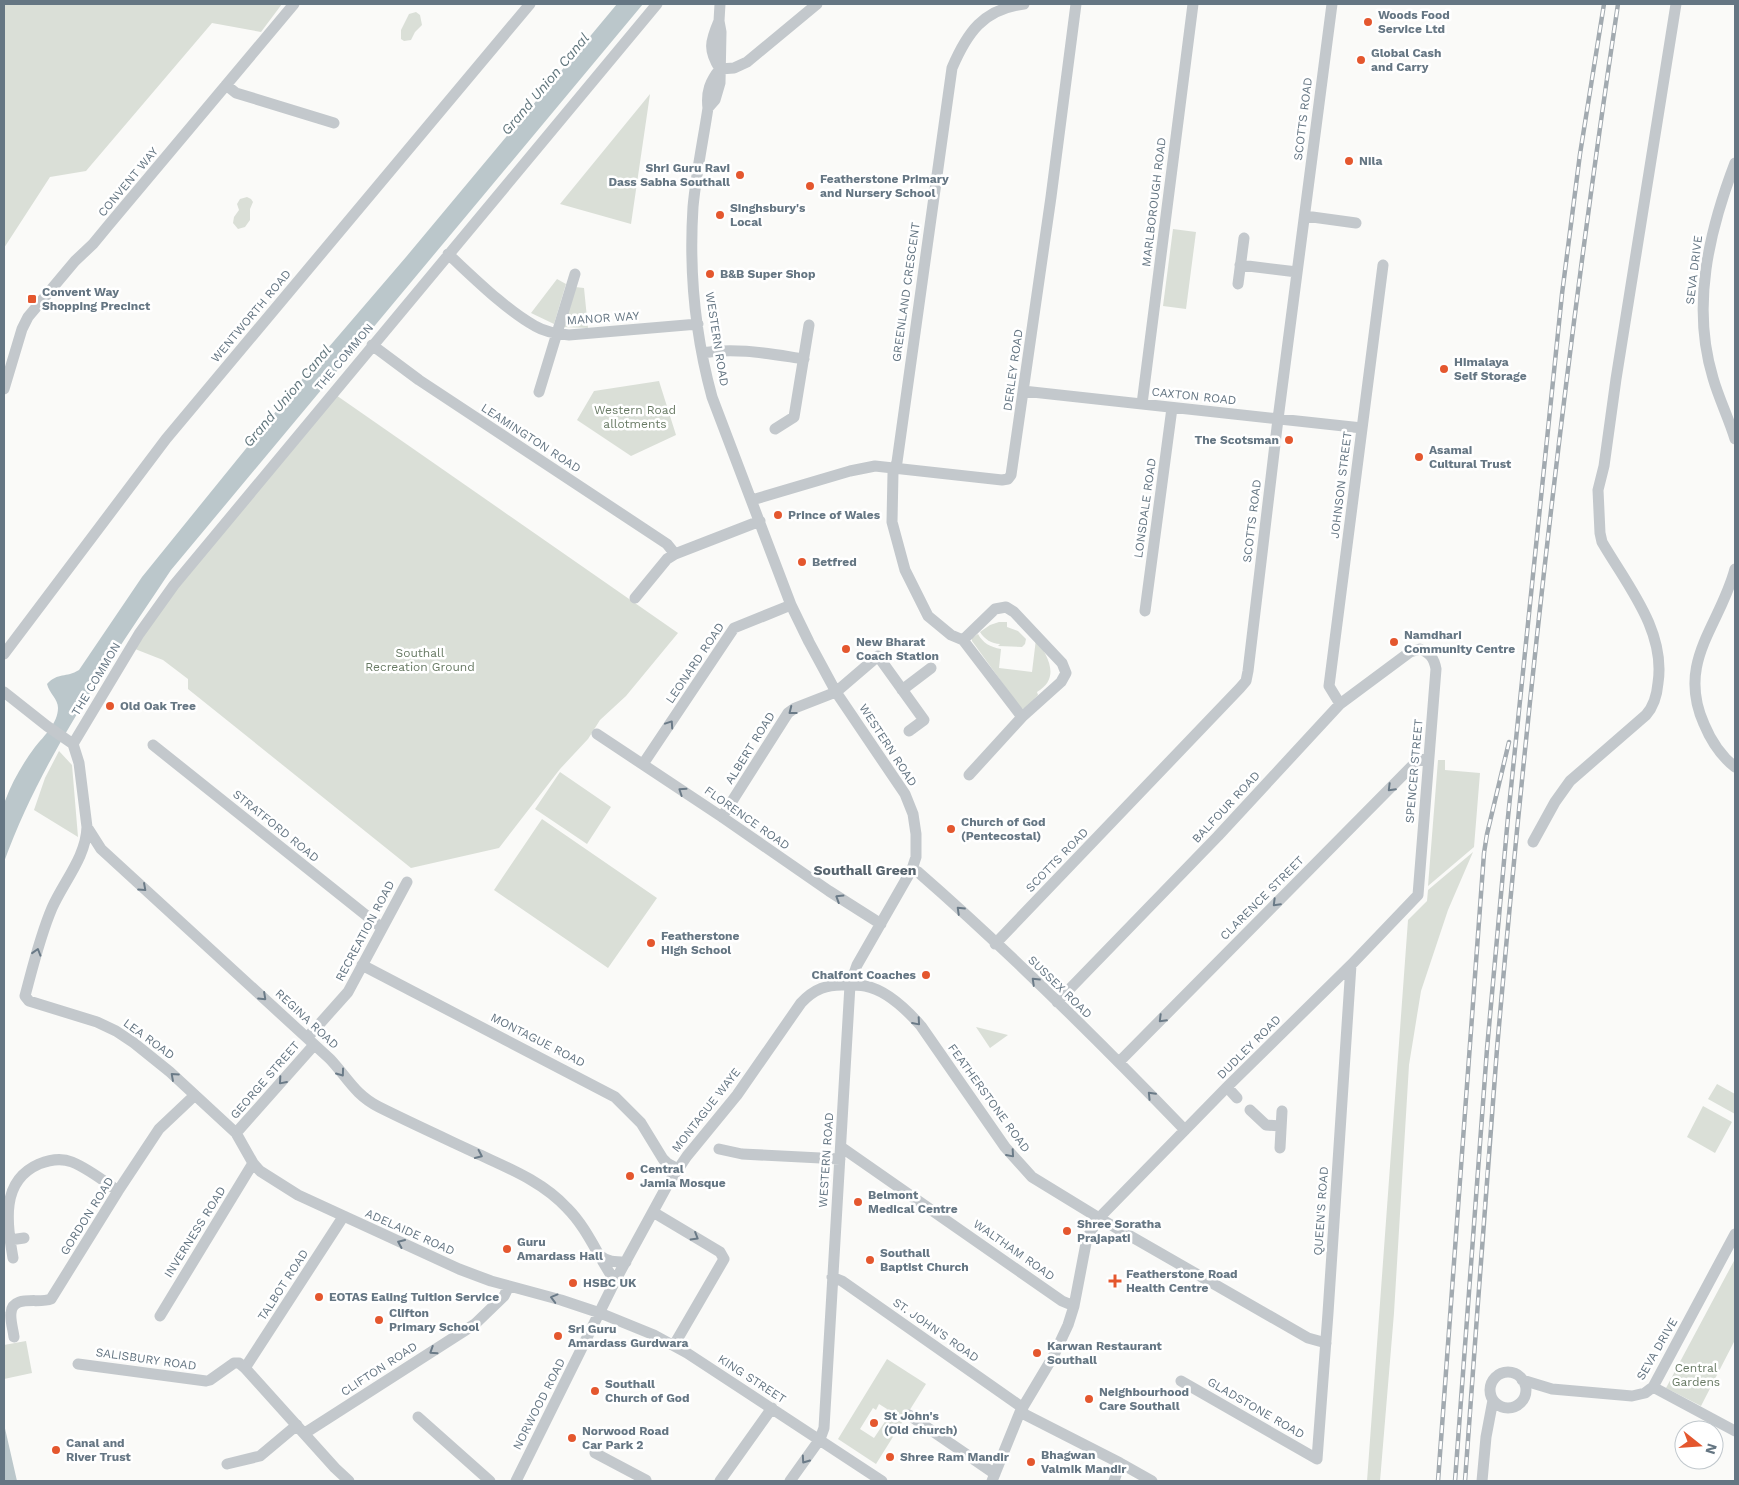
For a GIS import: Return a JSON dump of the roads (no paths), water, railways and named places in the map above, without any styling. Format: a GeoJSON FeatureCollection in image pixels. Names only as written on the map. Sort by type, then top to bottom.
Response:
{"type":"FeatureCollection","features":[{"type":"Feature","properties":{"kind":"street","name":"CONVENT WAY"},"geometry":{"type":"LineString","coordinates":[[4,389],[22,329],[28,317],[75,261],[93,244],[294,4]]}},
{"type":"Feature","properties":{"kind":"street","name":"WENTWORTH ROAD"},"geometry":{"type":"LineString","coordinates":[[4,654],[166,439],[530,4]]}},
{"type":"Feature","properties":{"kind":"street","name":"THE COMMON"},"geometry":{"type":"LineString","coordinates":[[70,741],[139,634],[174,585],[657,4]]}},
{"type":"Feature","properties":{"kind":"street"},"geometry":{"type":"LineString","coordinates":[[720,4],[719,21],[714,34],[712,56],[720,69],[734,68],[747,62],[817,4]]}},
{"type":"Feature","properties":{"kind":"street","name":"GREENLAND CRESCENT"},"geometry":{"type":"LineString","coordinates":[[962,640],[928,616],[905,570],[892,522],[893,473],[952,68],[960,48],[972,29],[988,16],[1009,6],[1024,4]]}},
{"type":"Feature","properties":{"kind":"street","name":"DERLEY ROAD"},"geometry":{"type":"LineString","coordinates":[[752,500],[850,471],[875,466],[1002,480],[1008,479],[1012,470],[1051,197],[1072,4]]}},
{"type":"Feature","properties":{"kind":"street","name":"MARLBOROUGH ROAD"},"geometry":{"type":"LineString","coordinates":[[1142,404],[1193,4]]}},
{"type":"Feature","properties":{"kind":"street","name":"SCOTTS ROAD"},"geometry":{"type":"LineString","coordinates":[[995,944],[1246,681],[1332,4]]}},
{"type":"Feature","properties":{"kind":"street"},"geometry":{"type":"LineString","coordinates":[[1533,842],[1555,802],[1570,781],[1651,710],[1657,690],[1660,661],[1656,642],[1632,591],[1602,542],[1598,490],[1604,466],[1676,4]]}},
{"type":"Feature","properties":{"kind":"street","name":"WESTERN ROAD"},"geometry":{"type":"LineString","coordinates":[[720,69],[712,79],[706,98],[708,108],[694,205],[691,255],[702,353],[712,396],[791,605],[836,692],[905,794],[913,814],[916,834],[916,857],[912,870],[857,965],[850,985],[824,1428],[820,1440]]}},
{"type":"Feature","properties":{"kind":"street"},"geometry":{"type":"LineString","coordinates":[[226,86],[236,93],[334,123]]}},
{"type":"Feature","properties":{"kind":"street","name":"SEVA DRIVE"},"geometry":{"type":"LineString","coordinates":[[1735,163],[1717,213],[1711,241],[1705,274],[1703,313],[1705,339],[1713,378],[1735,439]]}},
{"type":"Feature","properties":{"kind":"street"},"geometry":{"type":"LineString","coordinates":[[1305,216],[1356,223]]}},
{"type":"Feature","properties":{"kind":"street"},"geometry":{"type":"LineString","coordinates":[[1238,284],[1244,238]]}},
{"type":"Feature","properties":{"kind":"street","name":"MANOR WAY"},"geometry":{"type":"LineString","coordinates":[[448,254],[516,314],[536,327],[556,334],[569,335],[698,324]]}},
{"type":"Feature","properties":{"kind":"street"},"geometry":{"type":"LineString","coordinates":[[1240,264],[1297,272]]}},
{"type":"Feature","properties":{"kind":"street","name":"JOHNSON STREET"},"geometry":{"type":"LineString","coordinates":[[1340,704],[1329,686],[1383,265]]}},
{"type":"Feature","properties":{"kind":"street"},"geometry":{"type":"LineString","coordinates":[[538,392],[575,274]]}},
{"type":"Feature","properties":{"kind":"street"},"geometry":{"type":"LineString","coordinates":[[775,429],[794,416],[809,325]]}},
{"type":"Feature","properties":{"kind":"street","name":"LEAMINGTON ROAD"},"geometry":{"type":"LineString","coordinates":[[372,345],[426,385],[667,544],[675,554]]}},
{"type":"Feature","properties":{"kind":"street"},"geometry":{"type":"LineString","coordinates":[[702,353],[736,350],[804,359]]}},
{"type":"Feature","properties":{"kind":"street","name":"CAXTON ROAD"},"geometry":{"type":"LineString","coordinates":[[1024,391],[1362,428]]}},
{"type":"Feature","properties":{"kind":"street","name":"LONSDALE ROAD"},"geometry":{"type":"LineString","coordinates":[[1145,611],[1172,408]]}},
{"type":"Feature","properties":{"kind":"street"},"geometry":{"type":"LineString","coordinates":[[635,598],[667,559],[675,554],[760,521]]}},
{"type":"Feature","properties":{"kind":"street"},"geometry":{"type":"LineString","coordinates":[[1735,569],[1728,591],[1699,655],[1694,682],[1698,712],[1706,731],[1717,749],[1735,767]]}},
{"type":"Feature","properties":{"kind":"street","name":"LEONARD ROAD"},"geometry":{"type":"LineString","coordinates":[[643,764],[734,628],[791,605]]}},
{"type":"Feature","properties":{"kind":"street"},"geometry":{"type":"LineString","coordinates":[[969,775],[1022,717],[1061,682],[1066,673],[1062,663],[1014,612],[1006,606],[995,609],[962,640],[1022,717]]}},
{"type":"Feature","properties":{"kind":"street","name":"BALFOUR ROAD"},"geometry":{"type":"LineString","coordinates":[[1057,1002],[1218,836],[1340,704],[1410,652],[1420,649],[1427,652]]}},
{"type":"Feature","properties":{"kind":"street","name":"SPENCER STREET"},"geometry":{"type":"LineString","coordinates":[[1418,895],[1436,669],[1434,659],[1427,652]]}},
{"type":"Feature","properties":{"kind":"street","name":"ALBERT ROAD"},"geometry":{"type":"LineString","coordinates":[[722,817],[788,713],[795,708],[836,692],[878,656],[902,690]]}},
{"type":"Feature","properties":{"kind":"street"},"geometry":{"type":"LineString","coordinates":[[909,731],[924,720],[902,690],[931,668]]}},
{"type":"Feature","properties":{"kind":"street"},"geometry":{"type":"LineString","coordinates":[[4,692],[47,726],[70,741]]}},
{"type":"Feature","properties":{"kind":"street","name":"FLORENCE ROAD"},"geometry":{"type":"LineString","coordinates":[[597,734],[881,924]]}},
{"type":"Feature","properties":{"kind":"street","name":"REGINA ROAD"},"geometry":{"type":"LineString","coordinates":[[70,741],[79,763],[87,827],[95,842],[107,855],[310,1041],[336,1066],[354,1089],[370,1102],[540,1185],[567,1207],[580,1222],[615,1281]]}},
{"type":"Feature","properties":{"kind":"street","name":"STRATFORD ROAD"},"geometry":{"type":"LineString","coordinates":[[153,745],[382,928]]}},
{"type":"Feature","properties":{"kind":"street","name":"CLARENCE STREET"},"geometry":{"type":"LineString","coordinates":[[1119,1062],[1417,761],[1428,758]]}},
{"type":"Feature","properties":{"kind":"street"},"geometry":{"type":"LineString","coordinates":[[80,856],[86,842],[87,827]]}},
{"type":"Feature","properties":{"kind":"street"},"geometry":{"type":"LineString","coordinates":[[80,856],[85,852],[94,850],[107,855]]}},
{"type":"Feature","properties":{"kind":"street","name":"LEA ROAD"},"geometry":{"type":"LineString","coordinates":[[80,856],[53,906],[44,929],[25,996],[27,999],[81,1016],[116,1031],[151,1056],[236,1133]]}},
{"type":"Feature","properties":{"kind":"street","name":"SUSSEX ROAD"},"geometry":{"type":"LineString","coordinates":[[912,870],[918,872],[955,904],[1119,1062],[1185,1130]]}},
{"type":"Feature","properties":{"kind":"street","name":"RECREATION ROAD"},"geometry":{"type":"LineString","coordinates":[[310,1041],[345,996],[407,882]]}},
{"type":"Feature","properties":{"kind":"street","name":"DUDLEY ROAD"},"geometry":{"type":"LineString","coordinates":[[1099,1218],[1227,1087],[1351,965],[1418,895]]}},
{"type":"Feature","properties":{"kind":"street","name":"MONTAGUE ROAD"},"geometry":{"type":"LineString","coordinates":[[362,965],[615,1097],[641,1123],[663,1159],[678,1169]]}},
{"type":"Feature","properties":{"kind":"street","name":"QUEEN'S ROAD"},"geometry":{"type":"LineString","coordinates":[[1317,1459],[1351,965]]}},
{"type":"Feature","properties":{"kind":"street","name":"MONTAGUE WAYE"},"geometry":{"type":"LineString","coordinates":[[600,1313],[615,1281],[678,1169],[737,1096],[810,994],[827,986],[850,985]]}},
{"type":"Feature","properties":{"kind":"street","name":"FEATHERSTONE ROAD"},"geometry":{"type":"LineString","coordinates":[[850,985],[862,985],[879,991],[913,1016],[1005,1147],[1022,1166],[1043,1184],[1308,1338],[1326,1342]]}},
{"type":"Feature","properties":{"kind":"street","name":"GEORGE STREET"},"geometry":{"type":"LineString","coordinates":[[236,1133],[310,1041]]}},
{"type":"Feature","properties":{"kind":"street"},"geometry":{"type":"LineString","coordinates":[[1227,1087],[1237,1098]]}},
{"type":"Feature","properties":{"kind":"street","name":"GORDON ROAD"},"geometry":{"type":"LineString","coordinates":[[14,1337],[11,1313],[13,1305],[19,1301],[45,1302],[51,1299],[159,1129],[195,1095]]}},
{"type":"Feature","properties":{"kind":"street"},"geometry":{"type":"LineString","coordinates":[[1250,1110],[1266,1125],[1281,1126]]}},
{"type":"Feature","properties":{"kind":"street"},"geometry":{"type":"LineString","coordinates":[[1280,1148],[1282,1111]]}},
{"type":"Feature","properties":{"kind":"street","name":"ADELAIDE ROAD"},"geometry":{"type":"LineString","coordinates":[[236,1133],[253,1163],[260,1171],[298,1196],[459,1268],[509,1286],[600,1313]]}},
{"type":"Feature","properties":{"kind":"street"},"geometry":{"type":"LineString","coordinates":[[719,1148],[742,1154],[840,1153]]}},
{"type":"Feature","properties":{"kind":"street","name":"WALTHAM ROAD"},"geometry":{"type":"LineString","coordinates":[[840,1153],[1054,1295],[1074,1306]]}},
{"type":"Feature","properties":{"kind":"street"},"geometry":{"type":"LineString","coordinates":[[13,1258],[7,1212],[9,1199],[13,1186],[30,1167],[44,1161],[58,1160],[71,1162],[118,1191]]}},
{"type":"Feature","properties":{"kind":"street","name":"INVERNESS ROAD"},"geometry":{"type":"LineString","coordinates":[[160,1316],[253,1163]]}},
{"type":"Feature","properties":{"kind":"street"},"geometry":{"type":"LineString","coordinates":[[653,1212],[720,1252],[724,1259],[674,1345]]}},
{"type":"Feature","properties":{"kind":"street","name":"TALBOT ROAD"},"geometry":{"type":"LineString","coordinates":[[240,1365],[343,1217]]}},
{"type":"Feature","properties":{"kind":"street"},"geometry":{"type":"LineString","coordinates":[[909,1415],[993,1478],[1021,1410],[1054,1356],[1068,1325],[1074,1306],[1087,1238],[1099,1218]]}},
{"type":"Feature","properties":{"kind":"street","name":"SEVA DRIVE"},"geometry":{"type":"LineString","coordinates":[[1522,1380],[1552,1389],[1632,1396],[1645,1393],[1653,1387],[1735,1234]]}},
{"type":"Feature","properties":{"kind":"street"},"geometry":{"type":"LineString","coordinates":[[10,1240],[24,1238]]}},
{"type":"Feature","properties":{"kind":"street"},"geometry":{"type":"LineString","coordinates":[[599,1255],[604,1260],[626,1262]]}},
{"type":"Feature","properties":{"kind":"street","name":"ST. JOHN'S ROAD"},"geometry":{"type":"LineString","coordinates":[[832,1277],[842,1281],[1021,1410],[1152,1481]]}},
{"type":"Feature","properties":{"kind":"street","name":"CLIFTON ROAD"},"geometry":{"type":"LineString","coordinates":[[227,1464],[260,1456],[297,1425],[475,1324],[504,1296],[509,1286]]}},
{"type":"Feature","properties":{"kind":"street","name":"KING STREET"},"geometry":{"type":"LineString","coordinates":[[600,1313],[674,1345],[882,1481]]}},
{"type":"Feature","properties":{"kind":"street","name":"NORWOOD ROAD"},"geometry":{"type":"LineString","coordinates":[[516,1481],[600,1313]]}},
{"type":"Feature","properties":{"kind":"street","name":"SALISBURY ROAD"},"geometry":{"type":"LineString","coordinates":[[78,1364],[206,1381],[240,1365]]}},
{"type":"Feature","properties":{"kind":"street"},"geometry":{"type":"LineString","coordinates":[[240,1365],[349,1481]]}},
{"type":"Feature","properties":{"kind":"street"},"geometry":{"type":"LineString","coordinates":[[1486,1437],[1496,1420],[1507,1408],[1517,1405],[1524,1397],[1525,1391],[1522,1380],[1512,1373],[1496,1377],[1490,1386],[1493,1400],[1507,1408]]}},
{"type":"Feature","properties":{"kind":"street","name":"GLADSTONE ROAD"},"geometry":{"type":"LineString","coordinates":[[1182,1381],[1317,1459]]}},
{"type":"Feature","properties":{"kind":"street"},"geometry":{"type":"LineString","coordinates":[[1653,1387],[1735,1431]]}},
{"type":"Feature","properties":{"kind":"street","name":"SEVA DRIVE"},"geometry":{"type":"LineString","coordinates":[[1524,1397],[1536,1392],[1552,1389]]}},
{"type":"Feature","properties":{"kind":"street"},"geometry":{"type":"LineString","coordinates":[[1482,1481],[1486,1437],[1493,1400]]}},
{"type":"Feature","properties":{"kind":"street"},"geometry":{"type":"LineString","coordinates":[[720,1481],[772,1408]]}},
{"type":"Feature","properties":{"kind":"street"},"geometry":{"type":"LineString","coordinates":[[418,1417],[490,1481]]}},
{"type":"Feature","properties":{"kind":"street"},"geometry":{"type":"LineString","coordinates":[[790,1481],[820,1440]]}},
{"type":"Feature","properties":{"kind":"street"},"geometry":{"type":"LineString","coordinates":[[595,1453],[646,1481]]}},
{"type":"Feature","properties":{"kind":"street"},"geometry":{"type":"LineString","coordinates":[[1114,1481],[1120,1463]]}},
{"type":"Feature","properties":{"kind":"railway"},"geometry":{"type":"LineString","coordinates":[[1455,1481],[1487,1049],[1508,817],[1562,294],[1580,154],[1604,4]]}},
{"type":"Feature","properties":{"kind":"railway"},"geometry":{"type":"LineString","coordinates":[[1465,1481],[1488,1157],[1521,787],[1549,526],[1581,265],[1618,4]]}},
{"type":"Feature","properties":{"kind":"railway"},"geometry":{"type":"LineString","coordinates":[[1438,1481],[1484,853],[1509,742]]}},
{"type":"Feature","properties":{"kind":"place","name":"Woods Food Service Ltd"},"geometry":{"type":"Point","coordinates":[1368,22]}},
{"type":"Feature","properties":{"kind":"place","name":"Global Cash and Carry"},"geometry":{"type":"Point","coordinates":[1361,60]}},
{"type":"Feature","properties":{"kind":"place","name":"Nila"},"geometry":{"type":"Point","coordinates":[1349,161]}},
{"type":"Feature","properties":{"kind":"place","name":"Shri Guru Ravi Dass Sabha Southall"},"geometry":{"type":"Point","coordinates":[740,175]}},
{"type":"Feature","properties":{"kind":"place","name":"Featherstone Primary and Nursery School"},"geometry":{"type":"Point","coordinates":[810,186]}},
{"type":"Feature","properties":{"kind":"place","name":"Singhsbury's Local"},"geometry":{"type":"Point","coordinates":[720,215]}},
{"type":"Feature","properties":{"kind":"place","name":"B&B Super Shop"},"geometry":{"type":"Point","coordinates":[710,274]}},
{"type":"Feature","properties":{"kind":"place","name":"Convent Way Shopping Precinct"},"geometry":{"type":"Point","coordinates":[32,299]}},
{"type":"Feature","properties":{"kind":"place","name":"Himalaya Self Storage"},"geometry":{"type":"Point","coordinates":[1444,369]}},
{"type":"Feature","properties":{"kind":"place","name":"The Scotsman"},"geometry":{"type":"Point","coordinates":[1289,440]}},
{"type":"Feature","properties":{"kind":"place","name":"Asamai Cultural Trust"},"geometry":{"type":"Point","coordinates":[1419,457]}},
{"type":"Feature","properties":{"kind":"place","name":"Prince of Wales"},"geometry":{"type":"Point","coordinates":[778,515]}},
{"type":"Feature","properties":{"kind":"place","name":"Betfred"},"geometry":{"type":"Point","coordinates":[802,562]}},
{"type":"Feature","properties":{"kind":"place","name":"Namdhari Community Centre"},"geometry":{"type":"Point","coordinates":[1394,642]}},
{"type":"Feature","properties":{"kind":"place","name":"New Bharat Coach Station"},"geometry":{"type":"Point","coordinates":[846,649]}},
{"type":"Feature","properties":{"kind":"place","name":"Old Oak Tree"},"geometry":{"type":"Point","coordinates":[110,706]}},
{"type":"Feature","properties":{"kind":"place","name":"Church of God (Pentecostal)"},"geometry":{"type":"Point","coordinates":[951,829]}},
{"type":"Feature","properties":{"kind":"place","name":"Featherstone High School"},"geometry":{"type":"Point","coordinates":[651,943]}},
{"type":"Feature","properties":{"kind":"place","name":"Chalfont Coaches"},"geometry":{"type":"Point","coordinates":[926,975]}},
{"type":"Feature","properties":{"kind":"place","name":"Central Jamia Mosque"},"geometry":{"type":"Point","coordinates":[630,1176]}},
{"type":"Feature","properties":{"kind":"place","name":"Belmont Medical Centre"},"geometry":{"type":"Point","coordinates":[858,1202]}},
{"type":"Feature","properties":{"kind":"place","name":"Shree Soratha Prajapati"},"geometry":{"type":"Point","coordinates":[1067,1231]}},
{"type":"Feature","properties":{"kind":"place","name":"Guru Amardass Hall"},"geometry":{"type":"Point","coordinates":[507,1249]}},
{"type":"Feature","properties":{"kind":"place","name":"Southall Baptist Church"},"geometry":{"type":"Point","coordinates":[870,1260]}},
{"type":"Feature","properties":{"kind":"place","name":"Featherstone Road Health Centre"},"geometry":{"type":"Point","coordinates":[1115,1281]}},
{"type":"Feature","properties":{"kind":"place","name":"HSBC UK"},"geometry":{"type":"Point","coordinates":[573,1283]}},
{"type":"Feature","properties":{"kind":"place","name":"EOTAS Ealing Tuition Service"},"geometry":{"type":"Point","coordinates":[319,1297]}},
{"type":"Feature","properties":{"kind":"place","name":"Clifton Primary School"},"geometry":{"type":"Point","coordinates":[379,1320]}},
{"type":"Feature","properties":{"kind":"place","name":"Sri Guru Amardass Gurdwara"},"geometry":{"type":"Point","coordinates":[558,1336]}},
{"type":"Feature","properties":{"kind":"place","name":"Karwan Restaurant Southall"},"geometry":{"type":"Point","coordinates":[1037,1353]}},
{"type":"Feature","properties":{"kind":"place","name":"Southall Church of God"},"geometry":{"type":"Point","coordinates":[595,1391]}},
{"type":"Feature","properties":{"kind":"place","name":"Neighbourhood Care Southall"},"geometry":{"type":"Point","coordinates":[1089,1399]}},
{"type":"Feature","properties":{"kind":"place","name":"St John's (Old church)"},"geometry":{"type":"Point","coordinates":[874,1423]}},
{"type":"Feature","properties":{"kind":"place","name":"Norwood Road Car Park 2"},"geometry":{"type":"Point","coordinates":[572,1438]}},
{"type":"Feature","properties":{"kind":"place","name":"Canal and River Trust"},"geometry":{"type":"Point","coordinates":[56,1450]}},
{"type":"Feature","properties":{"kind":"place","name":"Shree Ram Mandir"},"geometry":{"type":"Point","coordinates":[890,1457]}},
{"type":"Feature","properties":{"kind":"place","name":"Bhagwan Valmik Mandir"},"geometry":{"type":"Point","coordinates":[1031,1462]}},
{"type":"Feature","properties":{"kind":"district","name":"Southall Green"},"geometry":{"type":"Point","coordinates":[865,870]}},
{"type":"Feature","properties":{"kind":"water label","name":"Grand Union Canal"},"geometry":{"type":"Point","coordinates":[545,84]}},
{"type":"Feature","properties":{"kind":"water label","name":"Grand Union Canal"},"geometry":{"type":"Point","coordinates":[287,396]}},
{"type":"Feature","properties":{"kind":"park label","name":"Western Road allotments"},"geometry":{"type":"Point","coordinates":[635,417]}},
{"type":"Feature","properties":{"kind":"park label","name":"Southall Recreation Ground"},"geometry":{"type":"Point","coordinates":[420,660]}},
{"type":"Feature","properties":{"kind":"park label","name":"Central Gardens"},"geometry":{"type":"Point","coordinates":[1696,1375]}}]}
